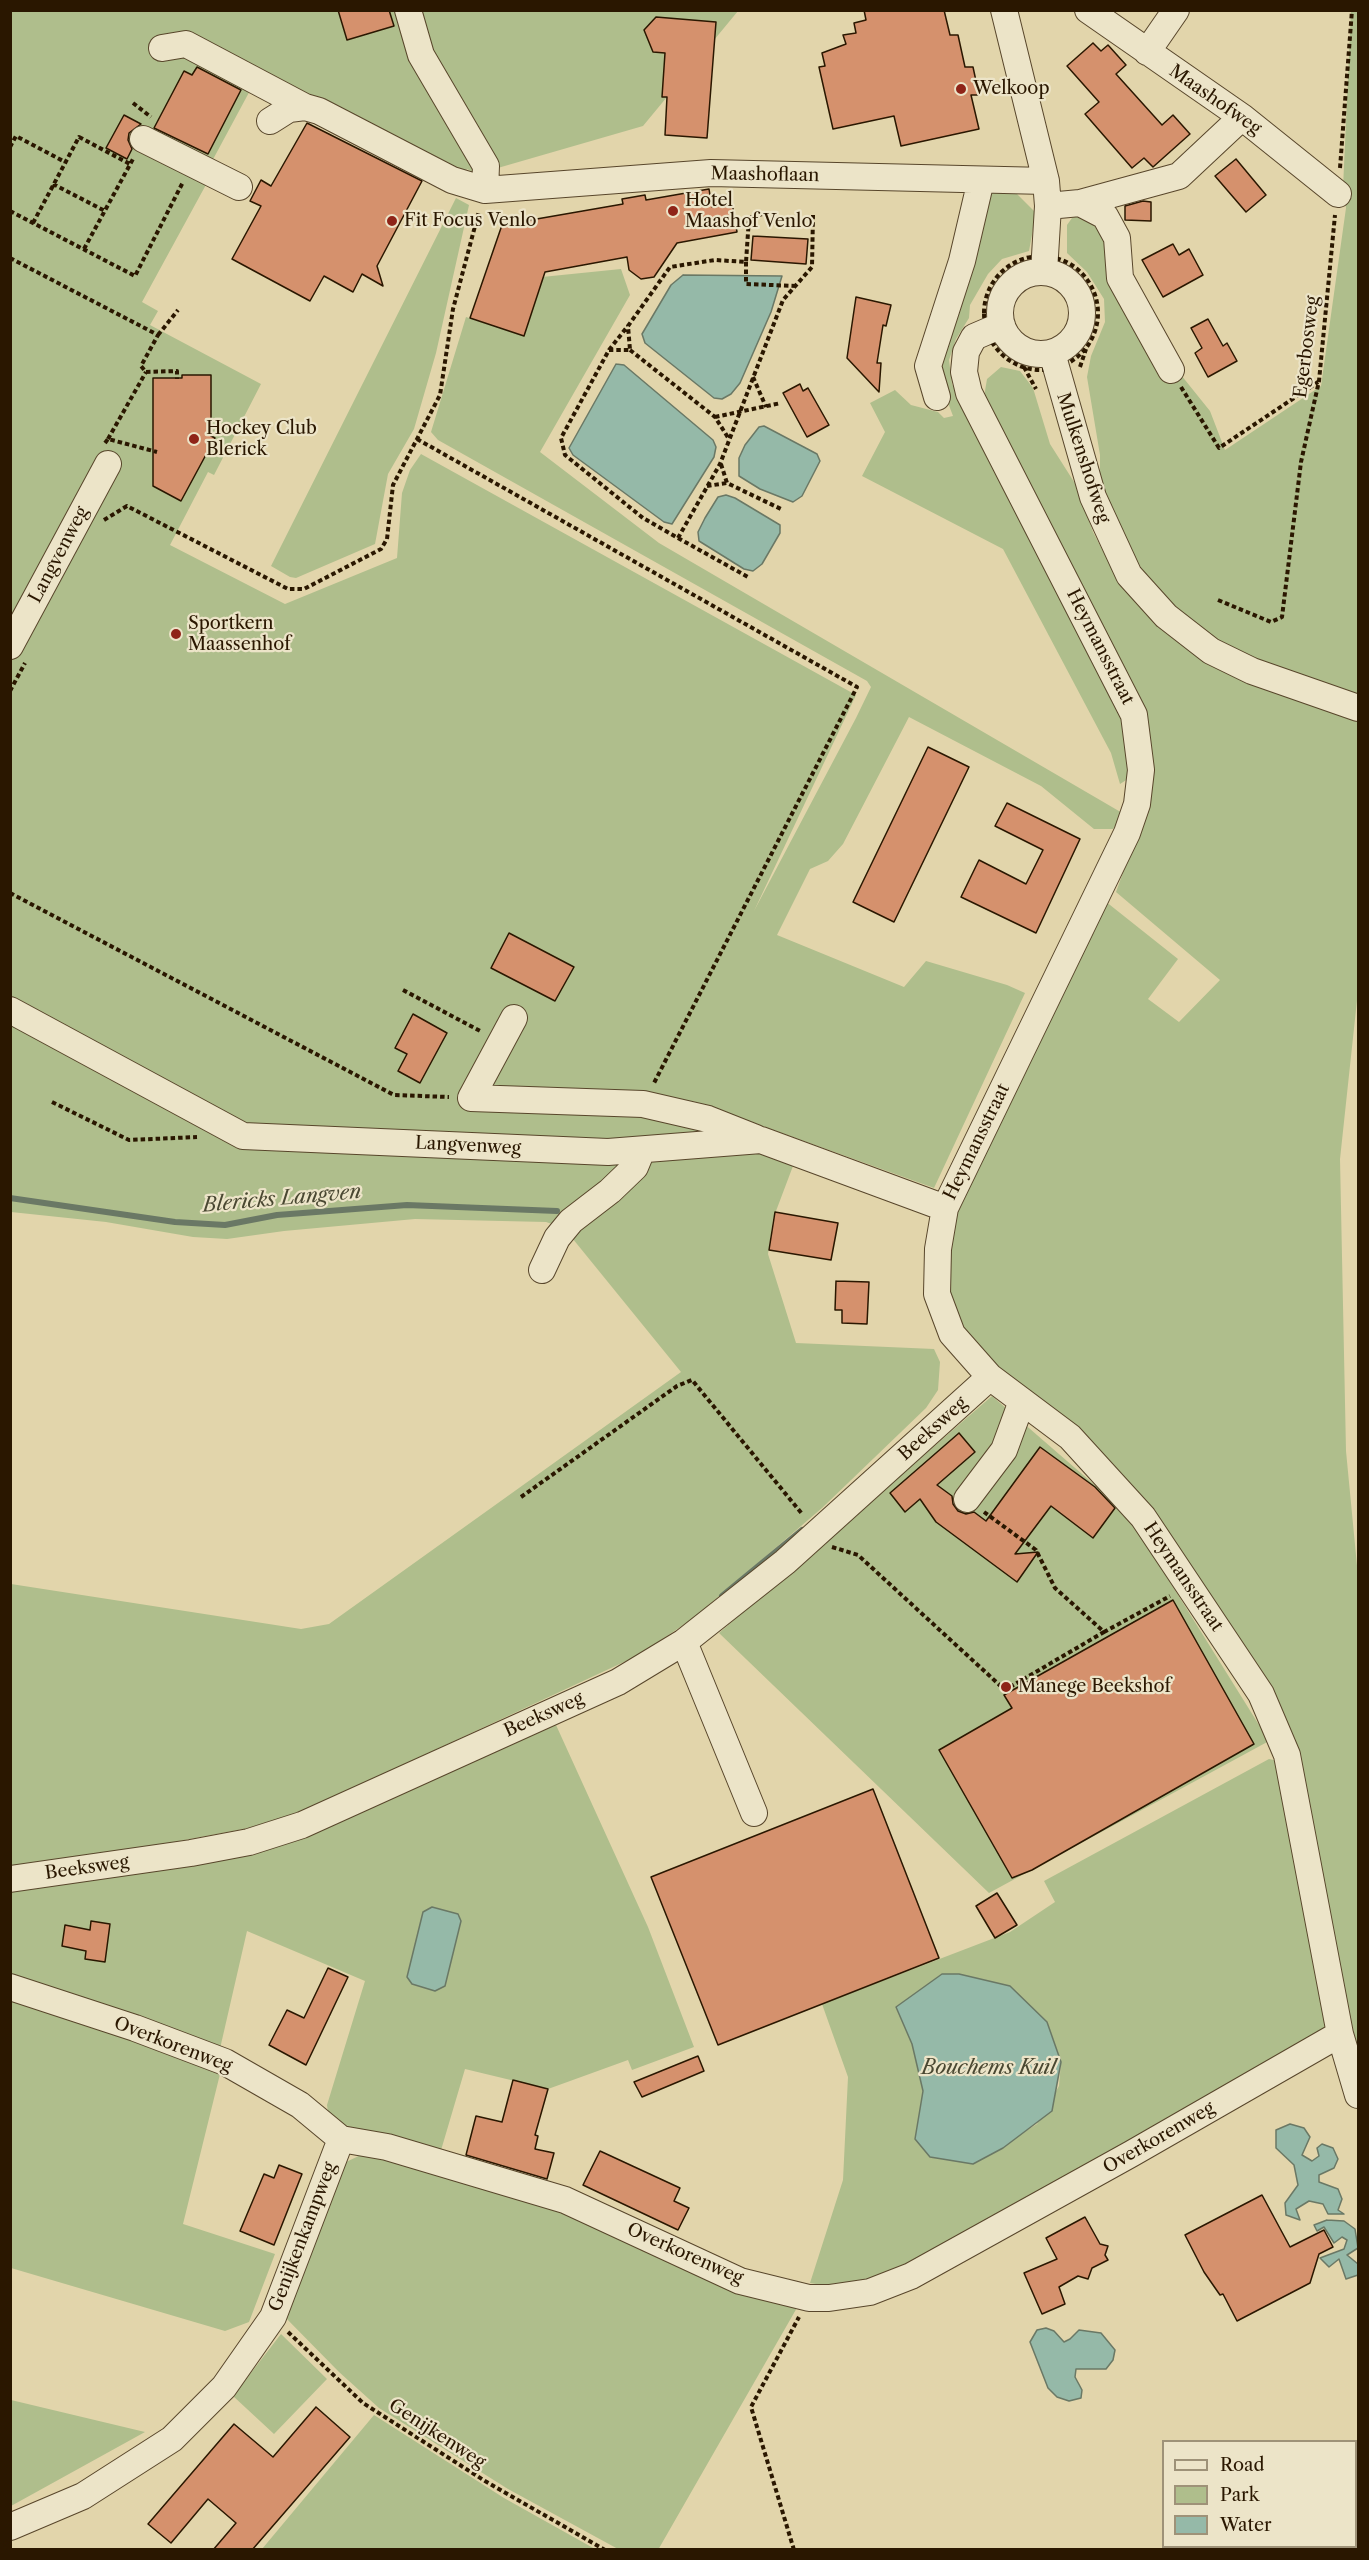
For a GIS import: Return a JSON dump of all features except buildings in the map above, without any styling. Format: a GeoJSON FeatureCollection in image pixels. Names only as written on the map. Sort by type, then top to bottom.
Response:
{"type":"FeatureCollection","features":[{"type":"Feature","properties":{"kind":"street"},"geometry":{"type":"LineString","coordinates":[[162,48],[186,44],[305,107],[319,111],[453,180],[485,190],[486,166],[421,55],[408,10]]}},
{"type":"Feature","properties":{"kind":"street"},"geometry":{"type":"LineString","coordinates":[[1004,10],[1047,194],[1045,264],[1072,286],[1081,302],[1083,315],[1074,338],[1065,347],[1052,353],[1028,352],[1016,346],[1002,325],[1000,312],[1009,287],[1045,264]]}},
{"type":"Feature","properties":{"kind":"street","name":"Maashofweg"},"geometry":{"type":"LineString","coordinates":[[1088,10],[1242,117],[1338,194]]}},
{"type":"Feature","properties":{"kind":"street"},"geometry":{"type":"LineString","coordinates":[[1147,52],[1176,10]]}},
{"type":"Feature","properties":{"kind":"street"},"geometry":{"type":"LineString","coordinates":[[270,121],[289,109],[305,107]]}},
{"type":"Feature","properties":{"kind":"street"},"geometry":{"type":"LineString","coordinates":[[1080,203],[1179,176],[1242,117]]}},
{"type":"Feature","properties":{"kind":"street"},"geometry":{"type":"LineString","coordinates":[[143,139],[239,187]]}},
{"type":"Feature","properties":{"kind":"street","name":"Maashoflaan"},"geometry":{"type":"LineString","coordinates":[[485,190],[711,173],[981,180],[1047,194]]}},
{"type":"Feature","properties":{"kind":"street"},"geometry":{"type":"LineString","coordinates":[[937,397],[928,366],[962,261],[981,180]]}},
{"type":"Feature","properties":{"kind":"street"},"geometry":{"type":"LineString","coordinates":[[1047,194],[1080,203],[1105,216],[1117,237],[1120,278],[1171,370]]}},
{"type":"Feature","properties":{"kind":"street","name":"Heymansstraat"},"geometry":{"type":"LineString","coordinates":[[1002,325],[974,337],[966,352],[964,372],[969,393],[1134,715],[1141,770],[1137,804],[1127,833],[945,1208],[938,1249],[938,1294],[952,1334],[990,1377],[1070,1437],[1143,1517],[1261,1694],[1287,1755],[1340,2034],[1359,2096]]}},
{"type":"Feature","properties":{"kind":"street","name":"Mulkenshofweg"},"geometry":{"type":"LineString","coordinates":[[1052,353],[1093,497],[1129,575],[1166,616],[1211,651],[1252,671],[1359,708]]}},
{"type":"Feature","properties":{"kind":"street","name":"Langvenweg"},"geometry":{"type":"LineString","coordinates":[[19,654],[108,464]]}},
{"type":"Feature","properties":{"kind":"street","name":"Langvenweg"},"geometry":{"type":"LineString","coordinates":[[10,1010],[243,1136],[608,1152],[761,1140],[945,1208]]}},
{"type":"Feature","properties":{"kind":"street"},"geometry":{"type":"LineString","coordinates":[[514,1017],[471,1098],[643,1104],[708,1119],[761,1140]]}},
{"type":"Feature","properties":{"kind":"street"},"geometry":{"type":"LineString","coordinates":[[542,1269],[557,1239],[571,1221],[610,1191],[635,1167],[642,1150]]}},
{"type":"Feature","properties":{"kind":"street","name":"Beeksweg"},"geometry":{"type":"LineString","coordinates":[[10,1879],[191,1853],[249,1842],[302,1825],[618,1682],[684,1642],[785,1562],[990,1377]]}},
{"type":"Feature","properties":{"kind":"street"},"geometry":{"type":"LineString","coordinates":[[967,1499],[1004,1450],[1022,1401]]}},
{"type":"Feature","properties":{"kind":"street"},"geometry":{"type":"LineString","coordinates":[[684,1642],[754,1812]]}},
{"type":"Feature","properties":{"kind":"street","name":"Overkorenweg"},"geometry":{"type":"LineString","coordinates":[[10,1987],[135,2028],[225,2062],[300,2105],[341,2139],[387,2147],[566,2200],[740,2281],[808,2298],[829,2298],[870,2292],[911,2276],[1131,2154],[1340,2034]]}},
{"type":"Feature","properties":{"kind":"street","name":"Genijkenkampweg"},"geometry":{"type":"LineString","coordinates":[[10,2527],[83,2496],[172,2439],[224,2386],[273,2317],[341,2139]]}},
{"type":"Feature","properties":{"kind":"path","name":"Egerbosweg"},"geometry":{"type":"LineString","coordinates":[[1218,600],[1271,622],[1282,617],[1301,462],[1318,381],[1338,194],[1352,10]]}},
{"type":"Feature","properties":{"kind":"path"},"geometry":{"type":"LineString","coordinates":[[84,249],[152,118],[133,103]]}},
{"type":"Feature","properties":{"kind":"path"},"geometry":{"type":"LineString","coordinates":[[10,147],[16,136],[65,162]]}},
{"type":"Feature","properties":{"kind":"path"},"geometry":{"type":"LineString","coordinates":[[33,223],[79,137],[130,164]]}},
{"type":"Feature","properties":{"kind":"path"},"geometry":{"type":"LineString","coordinates":[[10,212],[135,276],[192,165]]}},
{"type":"Feature","properties":{"kind":"path"},"geometry":{"type":"LineString","coordinates":[[53,184],[105,211]]}},
{"type":"Feature","properties":{"kind":"path"},"geometry":{"type":"LineString","coordinates":[[101,522],[127,506],[288,589],[304,589],[381,549],[387,539],[393,485],[440,395],[453,309],[485,190]]}},
{"type":"Feature","properties":{"kind":"path"},"geometry":{"type":"LineString","coordinates":[[762,214],[749,218],[746,284],[796,286]]}},
{"type":"Feature","properties":{"kind":"path"},"geometry":{"type":"LineString","coordinates":[[678,538],[720,464],[783,300],[812,267],[813,215]]}},
{"type":"Feature","properties":{"kind":"path"},"geometry":{"type":"LineString","coordinates":[[10,258],[158,335]]}},
{"type":"Feature","properties":{"kind":"path"},"geometry":{"type":"LineString","coordinates":[[746,262],[715,260],[670,267],[609,350],[561,438],[565,455],[643,518],[748,577]]}},
{"type":"Feature","properties":{"kind":"path"},"geometry":{"type":"LineString","coordinates":[[1045,264],[1074,267],[1083,274],[1094,293],[1098,319],[1092,340],[1086,348]]}},
{"type":"Feature","properties":{"kind":"path"},"geometry":{"type":"LineString","coordinates":[[146,372],[141,366],[158,335],[178,310]]}},
{"type":"Feature","properties":{"kind":"path"},"geometry":{"type":"LineString","coordinates":[[628,326],[630,350]]}},
{"type":"Feature","properties":{"kind":"path"},"geometry":{"type":"LineString","coordinates":[[609,350],[630,350],[715,417],[729,439]]}},
{"type":"Feature","properties":{"kind":"path"},"geometry":{"type":"LineString","coordinates":[[1171,370],[1219,448],[1318,381]]}},
{"type":"Feature","properties":{"kind":"path"},"geometry":{"type":"LineString","coordinates":[[146,372],[177,371],[177,379]]}},
{"type":"Feature","properties":{"kind":"path"},"geometry":{"type":"LineString","coordinates":[[108,464],[108,439],[146,372]]}},
{"type":"Feature","properties":{"kind":"path"},"geometry":{"type":"LineString","coordinates":[[752,376],[766,406]]}},
{"type":"Feature","properties":{"kind":"path"},"geometry":{"type":"LineString","coordinates":[[715,417],[782,403]]}},
{"type":"Feature","properties":{"kind":"path"},"geometry":{"type":"LineString","coordinates":[[417,439],[857,687],[643,1104]]}},
{"type":"Feature","properties":{"kind":"path"},"geometry":{"type":"LineString","coordinates":[[720,464],[727,483]]}},
{"type":"Feature","properties":{"kind":"path"},"geometry":{"type":"LineString","coordinates":[[707,486],[727,483],[782,509]]}},
{"type":"Feature","properties":{"kind":"path"},"geometry":{"type":"LineString","coordinates":[[10,691],[19,654]]}},
{"type":"Feature","properties":{"kind":"path"},"geometry":{"type":"LineString","coordinates":[[10,893],[394,1095],[471,1098]]}},
{"type":"Feature","properties":{"kind":"path"},"geometry":{"type":"LineString","coordinates":[[403,990],[501,1042]]}},
{"type":"Feature","properties":{"kind":"path"},"geometry":{"type":"LineString","coordinates":[[51,1102],[129,1140],[243,1136]]}},
{"type":"Feature","properties":{"kind":"path"},"geometry":{"type":"LineString","coordinates":[[520,1497],[677,1386],[692,1380],[835,1550],[858,1555],[1005,1690],[1189,1586]]}},
{"type":"Feature","properties":{"kind":"path"},"geometry":{"type":"LineString","coordinates":[[967,1499],[1036,1550],[1055,1588],[1104,1632]]}},
{"type":"Feature","properties":{"kind":"path"},"geometry":{"type":"LineString","coordinates":[[794,2550],[751,2408],[808,2298]]}},
{"type":"Feature","properties":{"kind":"path","name":"Genijkenweg"},"geometry":{"type":"LineString","coordinates":[[273,2317],[363,2403],[485,2481],[605,2550]]}},
{"type":"Feature","properties":{"kind":"green space"},"geometry":{"type":"Polygon","coordinates":[[[10,11],[738,11],[643,126],[477,174],[467,169],[465,173],[260,72],[203,178],[208,181],[142,302],[158,311],[150,325],[261,384],[214,475],[208,472],[170,545],[285,604],[397,558],[402,493],[410,470],[421,454],[856,695],[754,911],[856,718],[871,687],[867,681],[438,440],[431,432],[466,317],[521,335],[542,277],[621,269],[630,295],[540,452],[659,543],[1124,814],[1113,829],[1094,829],[1041,786],[909,717],[843,844],[828,861],[810,869],[777,935],[904,987],[926,961],[1007,985],[1025,993],[934,1188],[696,1102],[665,1097],[705,1131],[643,1141],[747,1146],[796,1158],[773,1219],[768,1254],[796,1343],[934,1349],[940,1362],[938,1390],[926,1408],[822,1508],[695,1617],[639,1655],[306,1810],[249,1828],[158,1845],[11,1867],[11,1584],[301,1629],[329,1624],[681,1372],[564,1228],[546,1222],[415,1219],[284,1231],[227,1239],[193,1237],[106,1222],[11,1212],[10,11]]]}},
{"type":"Feature","properties":{"kind":"green space"},"geometry":{"type":"Polygon","coordinates":[[[1351,11],[1358,11],[1358,695],[1257,660],[1217,640],[1174,607],[1141,568],[1116,523],[1100,480],[1100,455],[1087,377],[1091,356],[1105,322],[1104,299],[1087,272],[1067,253],[1067,225],[1072,218],[1079,215],[1096,218],[1177,370],[1210,411],[1225,450],[1321,386],[1346,208],[1343,188],[1351,11]]]}},
{"type":"Feature","properties":{"kind":"green space"},"geometry":{"type":"Polygon","coordinates":[[[994,190],[1014,191],[1036,213],[1029,251],[1002,259],[988,274],[970,305],[969,318],[956,339],[949,360],[952,384],[1128,724],[1131,777],[1120,784],[1111,753],[1003,549],[862,476],[885,432],[870,403],[895,390],[911,405],[938,412],[944,418],[953,416],[935,368],[988,200],[994,190]]]}},
{"type":"Feature","properties":{"kind":"green space"},"geometry":{"type":"Polygon","coordinates":[[[456,198],[469,205],[436,353],[414,429],[388,474],[375,544],[296,578],[290,577],[271,566],[456,198]]]}},
{"type":"Feature","properties":{"kind":"green space"},"geometry":{"type":"Polygon","coordinates":[[[1001,367],[1020,371],[1033,388],[1050,444],[1076,485],[1093,532],[1119,582],[1157,626],[1204,662],[1249,683],[1358,722],[1358,991],[1340,1159],[1346,1451],[1358,1576],[1358,2059],[1350,2029],[1302,1769],[1268,1680],[1149,1513],[981,1358],[949,1306],[949,1212],[1105,901],[1178,959],[1148,999],[1179,1022],[1220,980],[1116,892],[1151,795],[1154,769],[1150,746],[984,397],[987,379],[1001,367]]]}},
{"type":"Feature","properties":{"kind":"green space","name":"Manege Beekshof"},"geometry":{"type":"Polygon","coordinates":[[[992,1396],[1127,1513],[1269,1741],[989,1893],[719,1633],[992,1396]]]}},
{"type":"Feature","properties":{"kind":"green space"},"geometry":{"type":"Polygon","coordinates":[[[556,1725],[648,1927],[694,2047],[632,2070],[628,2060],[548,2089],[465,2069],[439,2157],[345,2130],[329,2120],[327,2105],[365,1981],[247,1931],[219,2053],[11,1980],[10,1888],[305,1833],[556,1725]]]}},
{"type":"Feature","properties":{"kind":"green space"},"geometry":{"type":"Polygon","coordinates":[[[1269,1759],[1279,1761],[1331,2020],[1323,2036],[917,2262],[861,2281],[822,2285],[810,2283],[843,2180],[848,2077],[822,2004],[1010,1932],[1055,1902],[1044,1881],[1269,1759]],[[942,1974],[896,2007],[912,2044],[923,2091],[915,2139],[973,2164],[1037,2124],[1059,2086],[1061,2062],[1047,2022],[942,1974]]]}},
{"type":"Feature","properties":{"kind":"green space"},"geometry":{"type":"Polygon","coordinates":[[[10,1995],[221,2070],[183,2224],[275,2254],[249,2322],[225,2331],[11,2268],[10,1995]]]}},
{"type":"Feature","properties":{"kind":"green space"},"geometry":{"type":"Polygon","coordinates":[[[363,2154],[384,2154],[563,2204],[798,2306],[658,2550],[618,2549],[508,2489],[379,2408],[339,2372],[282,2314],[346,2162],[363,2154]]]}},
{"type":"Feature","properties":{"kind":"green space"},"geometry":{"type":"Polygon","coordinates":[[[281,2334],[327,2379],[274,2434],[233,2396],[281,2334]]]}},
{"type":"Feature","properties":{"kind":"green space"},"geometry":{"type":"Polygon","coordinates":[[[11,2400],[145,2432],[11,2506],[11,2400]]]}},
{"type":"Feature","properties":{"kind":"green space"},"geometry":{"type":"Polygon","coordinates":[[[374,2415],[504,2498],[595,2549],[262,2549],[374,2415]]]}},
{"type":"Feature","properties":{"kind":"water"},"geometry":{"type":"Polygon","coordinates":[[[683,275],[782,276],[771,312],[740,383],[731,394],[722,399],[714,398],[645,343],[642,334],[671,285],[683,275]]]}},
{"type":"Feature","properties":{"kind":"water"},"geometry":{"type":"Polygon","coordinates":[[[616,364],[624,365],[713,440],[716,447],[714,457],[672,524],[664,522],[573,455],[569,448],[616,364]]]}},
{"type":"Feature","properties":{"kind":"water"},"geometry":{"type":"Polygon","coordinates":[[[764,426],[817,454],[820,461],[802,496],[793,502],[760,489],[739,476],[739,458],[745,445],[759,427],[764,426]]]}},
{"type":"Feature","properties":{"kind":"water"},"geometry":{"type":"Polygon","coordinates":[[[726,495],[780,525],[780,533],[762,564],[753,571],[744,569],[699,541],[698,532],[705,518],[718,497],[726,495]]]}},
{"type":"Feature","properties":{"kind":"water"},"geometry":{"type":"Polygon","coordinates":[[[432,1907],[458,1914],[461,1921],[445,1986],[435,1991],[412,1984],[407,1977],[423,1912],[432,1907]]]}},
{"type":"Feature","properties":{"kind":"water","name":"Bouchems Kuil"},"geometry":{"type":"Polygon","coordinates":[[[942,1974],[959,1974],[1010,1986],[1047,2022],[1061,2062],[1052,2111],[1003,2148],[973,2164],[930,2157],[915,2139],[923,2091],[912,2044],[896,2007],[942,1974]]]}},
{"type":"Feature","properties":{"kind":"water"},"geometry":{"type":"Polygon","coordinates":[[[1290,2124],[1304,2128],[1310,2137],[1302,2155],[1312,2161],[1319,2156],[1317,2148],[1322,2144],[1333,2148],[1338,2159],[1334,2168],[1319,2175],[1319,2182],[1338,2189],[1342,2199],[1338,2210],[1344,2214],[1328,2214],[1323,2204],[1309,2201],[1296,2209],[1300,2220],[1286,2215],[1285,2203],[1298,2185],[1294,2165],[1276,2148],[1276,2130],[1290,2124]]]}},
{"type":"Feature","properties":{"kind":"water"},"geometry":{"type":"Polygon","coordinates":[[[1327,2220],[1344,2221],[1355,2229],[1358,2248],[1347,2255],[1358,2264],[1358,2275],[1346,2279],[1339,2259],[1329,2267],[1320,2258],[1344,2249],[1347,2240],[1342,2237],[1334,2243],[1324,2227],[1317,2231],[1314,2225],[1327,2220]]]}},
{"type":"Feature","properties":{"kind":"water"},"geometry":{"type":"Polygon","coordinates":[[[1046,2328],[1054,2331],[1064,2342],[1079,2330],[1101,2333],[1115,2350],[1113,2360],[1106,2369],[1076,2369],[1075,2377],[1082,2390],[1081,2398],[1069,2401],[1057,2397],[1048,2388],[1030,2342],[1037,2330],[1046,2328]]]}},
{"type":"Feature","properties":{"kind":"waterway","name":"Blericks Langven"},"geometry":{"type":"LineString","coordinates":[[10,1198],[175,1222],[225,1225],[277,1215],[407,1205],[557,1211]]}},
{"type":"Feature","properties":{"kind":"waterway"},"geometry":{"type":"LineString","coordinates":[[722,1596],[802,1530]]}},
{"type":"Feature","properties":{"kind":"place","name":"Welkoop"},"geometry":{"type":"Point","coordinates":[961,89]}},
{"type":"Feature","properties":{"kind":"place","name":"Hotel Maashof Venlo"},"geometry":{"type":"Point","coordinates":[673,211]}},
{"type":"Feature","properties":{"kind":"place","name":"Fit Focus Venlo"},"geometry":{"type":"Point","coordinates":[392,221]}},
{"type":"Feature","properties":{"kind":"place","name":"Hockey Club Blerick"},"geometry":{"type":"Point","coordinates":[194,439]}},
{"type":"Feature","properties":{"kind":"place","name":"Sportkern Maassenhof"},"geometry":{"type":"Point","coordinates":[176,634]}},
{"type":"Feature","properties":{"kind":"place","name":"Manege Beekshof"},"geometry":{"type":"Point","coordinates":[1006,1687]}}]}
